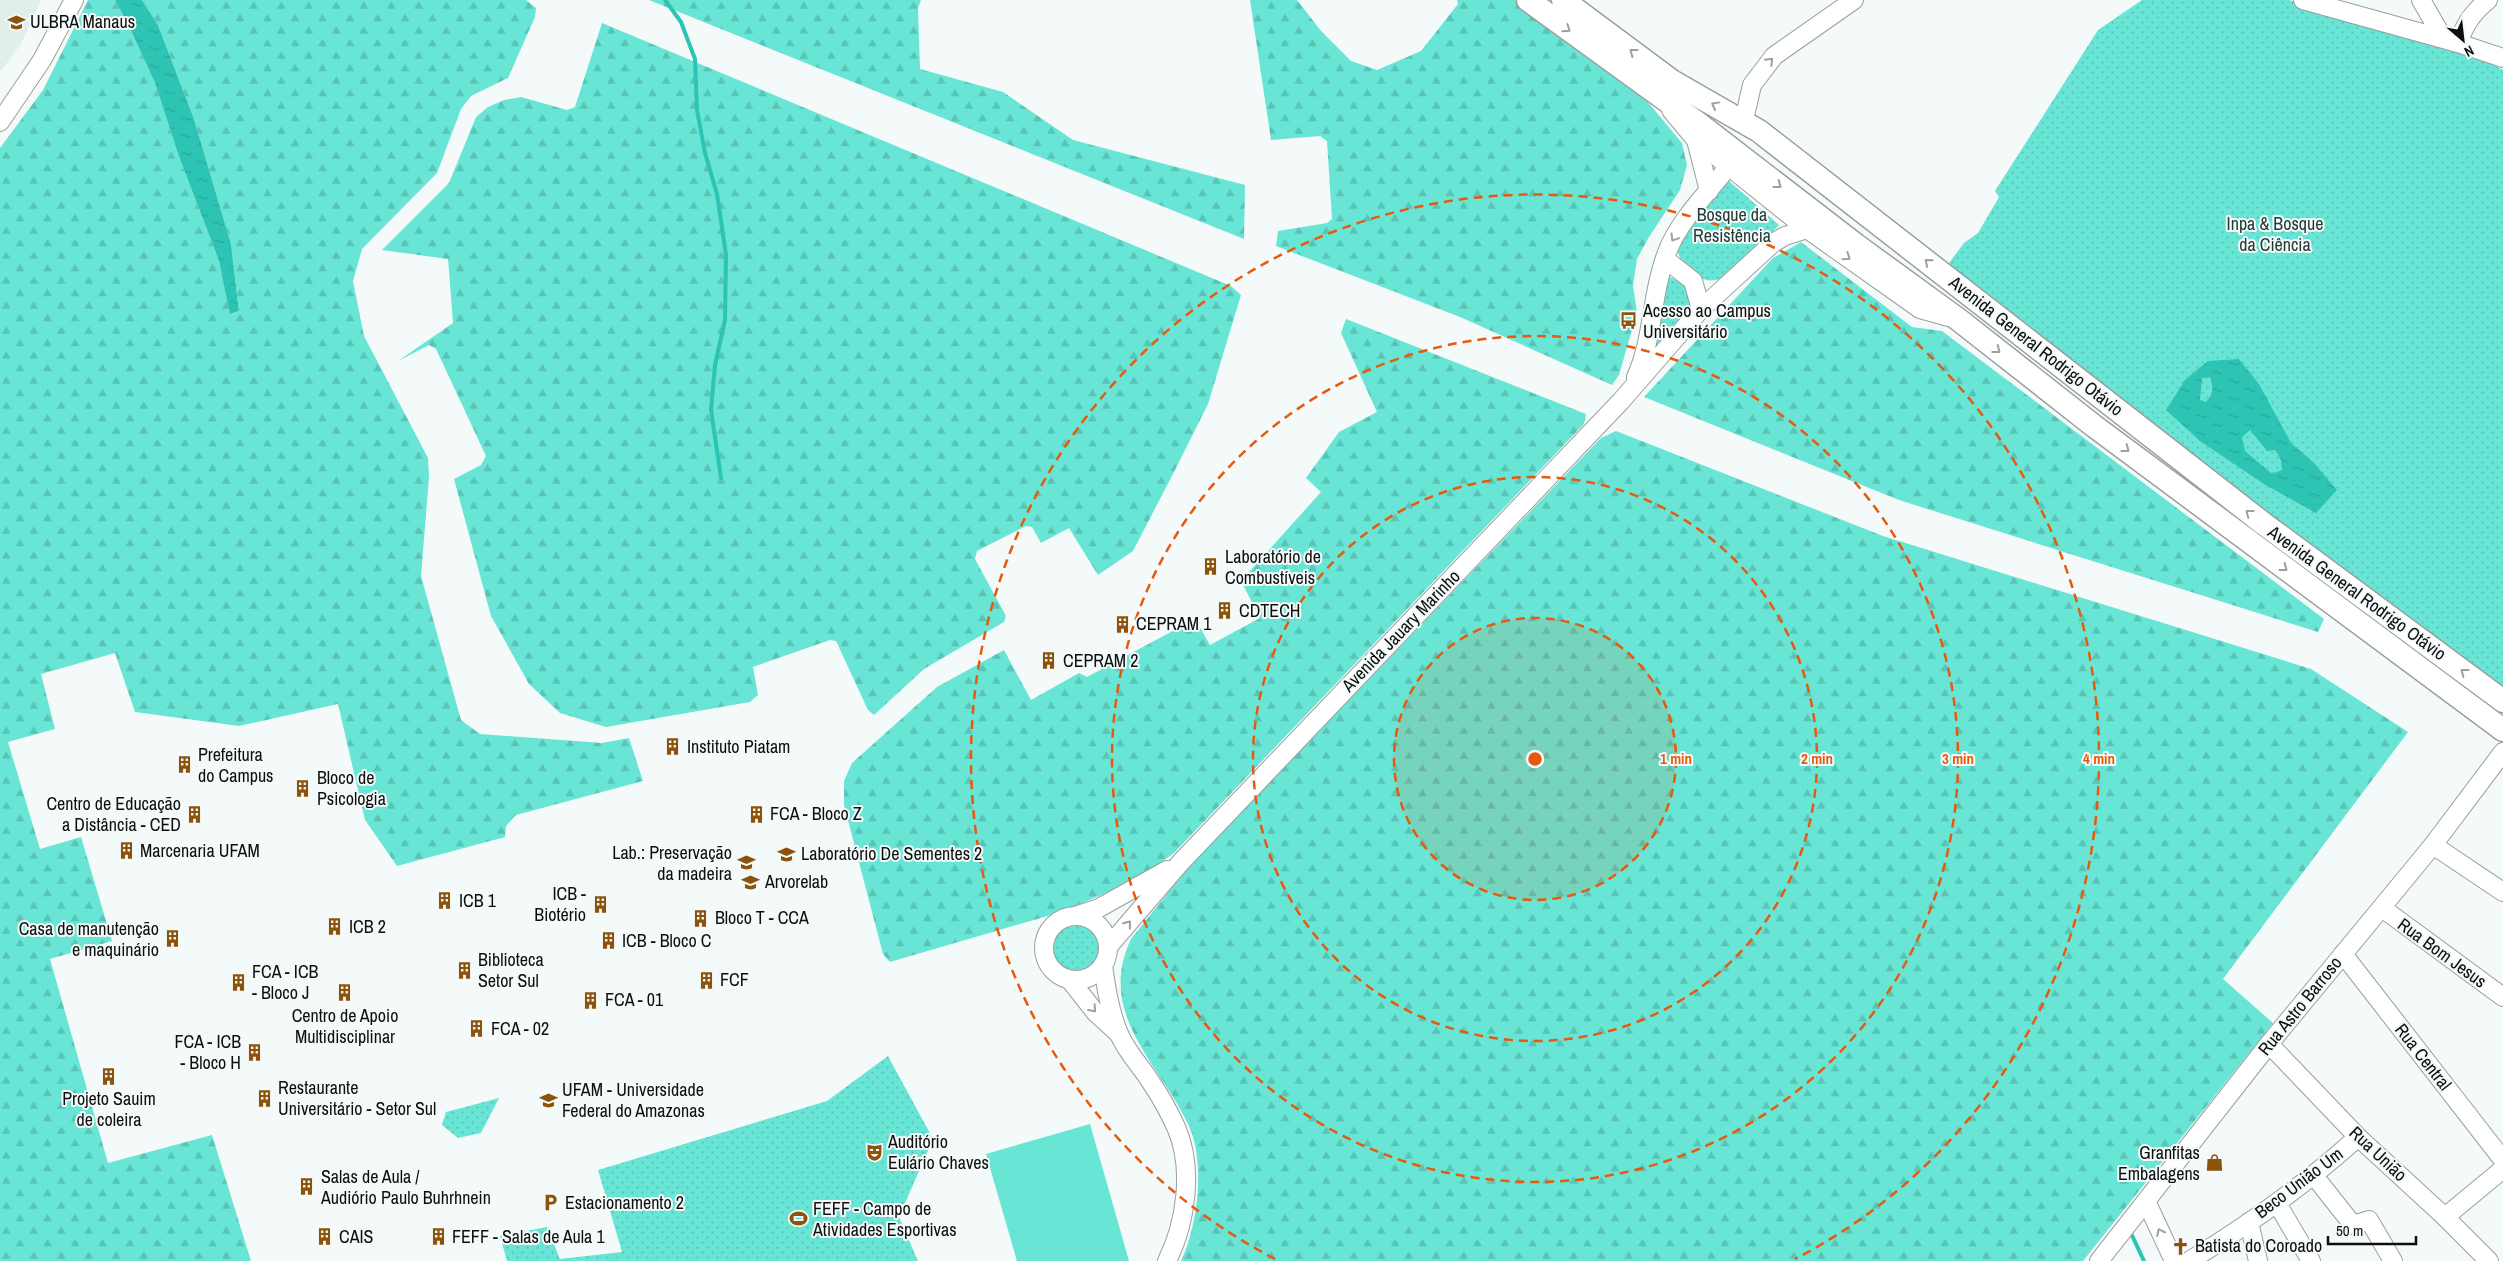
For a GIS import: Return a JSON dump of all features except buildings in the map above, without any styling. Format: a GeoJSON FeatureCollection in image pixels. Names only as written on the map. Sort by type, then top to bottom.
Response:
{"type":"FeatureCollection","features":[{"type":"Feature","properties":{"kind":"main road","name":"Avenida General Rodrigo Otávio"},"geometry":{"type":"LineString","coordinates":[[1528,0],[1659,94],[1734,161],[1959,320],[2094,426],[2503,730]]}},
{"type":"Feature","properties":{"kind":"main road","name":"Avenida General Rodrigo Otávio"},"geometry":{"type":"LineString","coordinates":[[1564,0],[1672,81],[1744,120],[2264,524],[2503,701]]}},
{"type":"Feature","properties":{"kind":"main road"},"geometry":{"type":"LineString","coordinates":[[1734,161],[1747,148],[1758,148],[1791,171],[1859,226],[1869,232],[1895,236]]}},
{"type":"Feature","properties":{"kind":"street"},"geometry":{"type":"LineString","coordinates":[[0,122],[42,60],[74,0]]}},
{"type":"Feature","properties":{"kind":"street"},"geometry":{"type":"LineString","coordinates":[[1744,120],[1752,85],[1774,56],[1854,0]]}},
{"type":"Feature","properties":{"kind":"street"},"geometry":{"type":"LineString","coordinates":[[2303,0],[2341,5],[2501,55]]}},
{"type":"Feature","properties":{"kind":"street"},"geometry":{"type":"LineString","coordinates":[[2420,0],[2451,40]]}},
{"type":"Feature","properties":{"kind":"street"},"geometry":{"type":"LineString","coordinates":[[2451,40],[2464,27],[2471,6],[2488,0]]}},
{"type":"Feature","properties":{"kind":"street","name":"Avenida General Rodrigo Otávio"},"geometry":{"type":"LineString","coordinates":[[1659,94],[1696,140],[1734,161],[1807,229],[1920,309],[1959,320]]}},
{"type":"Feature","properties":{"kind":"street"},"geometry":{"type":"LineString","coordinates":[[1696,140],[1709,191]]}},
{"type":"Feature","properties":{"kind":"street","name":"Avenida Jauary Marinho"},"geometry":{"type":"LineString","coordinates":[[1621,401],[1643,361],[1654,298],[1665,259],[1677,232],[1734,161]]}},
{"type":"Feature","properties":{"kind":"street","name":"Avenida Jauary Marinho"},"geometry":{"type":"LineString","coordinates":[[1108,947],[1180,862],[1621,401],[1701,309],[1773,243],[1785,236],[1807,229]]}},
{"type":"Feature","properties":{"kind":"street"},"geometry":{"type":"LineString","coordinates":[[1665,259],[1693,281],[1723,288]]}},
{"type":"Feature","properties":{"kind":"street"},"geometry":{"type":"LineString","coordinates":[[1693,281],[1701,309]]}},
{"type":"Feature","properties":{"kind":"street","name":"Rua Astro Barroso"},"geometry":{"type":"LineString","coordinates":[[2099,1261],[2116,1254],[2147,1203],[2269,1044],[2433,845],[2503,752]]}},
{"type":"Feature","properties":{"kind":"street"},"geometry":{"type":"LineString","coordinates":[[2433,845],[2503,892]]}},
{"type":"Feature","properties":{"kind":"street","name":"Avenida Jauary Marinho"},"geometry":{"type":"LineString","coordinates":[[1075,916],[1099,908],[1125,895],[1180,862]]}},
{"type":"Feature","properties":{"kind":"street","name":"Rua Bom Jesus"},"geometry":{"type":"LineString","coordinates":[[2382,908],[2503,997]]}},
{"type":"Feature","properties":{"kind":"street"},"geometry":{"type":"LineString","coordinates":[[1120,1036],[1095,1012],[1070,980],[1061,976],[1050,966],[1044,950],[1049,930],[1065,918],[1075,916],[1094,921],[1107,937],[1108,947],[1103,966],[1106,991],[1120,1036],[1133,1059],[1151,1081],[1177,1129],[1185,1176],[1184,1210],[1175,1244],[1167,1261]]}},
{"type":"Feature","properties":{"kind":"street","name":"Rua Central"},"geometry":{"type":"LineString","coordinates":[[2343,954],[2503,1160]]}},
{"type":"Feature","properties":{"kind":"street"},"geometry":{"type":"LineString","coordinates":[[1070,980],[1089,977],[1103,966]]}},
{"type":"Feature","properties":{"kind":"street","name":"Rua União"},"geometry":{"type":"LineString","coordinates":[[2269,1044],[2358,1137],[2446,1217],[2489,1261]]}},
{"type":"Feature","properties":{"kind":"street","name":"Beco União Um"},"geometry":{"type":"LineString","coordinates":[[2189,1261],[2278,1205],[2315,1177],[2358,1137]]}},
{"type":"Feature","properties":{"kind":"street"},"geometry":{"type":"LineString","coordinates":[[2446,1217],[2503,1169]]}},
{"type":"Feature","properties":{"kind":"street"},"geometry":{"type":"LineString","coordinates":[[2315,1177],[2353,1225],[2369,1220],[2393,1261]]}},
{"type":"Feature","properties":{"kind":"street"},"geometry":{"type":"LineString","coordinates":[[2147,1203],[2174,1261]]}},
{"type":"Feature","properties":{"kind":"street"},"geometry":{"type":"LineString","coordinates":[[2278,1205],[2311,1261]]}},
{"type":"Feature","properties":{"kind":"street"},"geometry":{"type":"LineString","coordinates":[[2249,1222],[2258,1261]]}},
{"type":"Feature","properties":{"kind":"shaded area","name":"ULBRA Manaus"},"geometry":{"type":"Polygon","coordinates":[[[0,0],[41,0],[21,44],[0,72],[0,0]]]}},
{"type":"Feature","properties":{"kind":"green space"},"geometry":{"type":"Polygon","coordinates":[[[88,0],[115,0],[155,83],[178,154],[219,261],[231,314],[239,311],[231,244],[194,119],[158,25],[142,0],[526,0],[536,8],[535,17],[508,78],[471,96],[461,109],[437,173],[362,249],[353,281],[364,336],[428,458],[429,477],[421,576],[461,720],[480,734],[602,743],[629,738],[643,781],[516,815],[506,826],[505,837],[397,866],[365,820],[338,704],[239,726],[135,712],[115,653],[41,674],[55,729],[8,742],[40,849],[81,837],[112,941],[50,959],[108,1163],[212,1135],[251,1261],[0,1261],[0,148],[43,90],[88,0]]]}},
{"type":"Feature","properties":{"kind":"green space"},"geometry":{"type":"Polygon","coordinates":[[[649,0],[921,0],[918,8],[920,69],[1003,92],[1073,140],[1245,185],[1244,239],[649,0]]]}},
{"type":"Feature","properties":{"kind":"green space"},"geometry":{"type":"Polygon","coordinates":[[[1250,0],[1297,0],[1321,31],[1351,61],[1377,70],[1421,51],[1458,4],[1457,0],[1515,0],[1647,101],[1682,143],[1687,165],[1680,190],[1637,259],[1633,286],[1637,312],[1619,375],[1612,385],[1460,317],[1276,246],[1278,231],[1327,223],[1332,219],[1327,141],[1320,136],[1271,140],[1250,0]]]}},
{"type":"Feature","properties":{"kind":"green space","name":"Inpa & Bosque da Ciência"},"geometry":{"type":"Polygon","coordinates":[[[2142,0],[2289,0],[2480,58],[2503,70],[2503,690],[2291,535],[1946,267],[1964,243],[1978,233],[1999,197],[1995,191],[2098,30],[2142,0]]]}},
{"type":"Feature","properties":{"kind":"green space"},"geometry":{"type":"Polygon","coordinates":[[[602,23],[1231,286],[1241,295],[1208,404],[1133,551],[1098,575],[1069,528],[1041,543],[1032,527],[1026,526],[977,551],[975,559],[1006,616],[1004,622],[924,669],[874,715],[868,710],[836,641],[830,640],[753,667],[758,695],[750,702],[606,727],[560,713],[529,684],[491,616],[454,479],[481,465],[486,456],[436,349],[429,345],[398,361],[453,323],[448,259],[382,250],[449,183],[476,117],[488,107],[504,100],[521,97],[567,110],[575,107],[602,23]]]}},
{"type":"Feature","properties":{"kind":"green space","name":"Bosque da Resistência"},"geometry":{"type":"Polygon","coordinates":[[[1729,181],[1779,225],[1727,275],[1714,280],[1706,280],[1692,273],[1686,267],[1681,260],[1676,245],[1729,181]]]}},
{"type":"Feature","properties":{"kind":"green space"},"geometry":{"type":"Polygon","coordinates":[[[1801,242],[1912,327],[1942,331],[2324,619],[2318,632],[1899,500],[1644,397],[1773,258],[1801,242]]]}},
{"type":"Feature","properties":{"kind":"green space","name":"Bosque da Resistência"},"geometry":{"type":"Polygon","coordinates":[[[1668,276],[1687,286],[1696,302],[1651,358],[1668,276]]]}},
{"type":"Feature","properties":{"kind":"green space"},"geometry":{"type":"Polygon","coordinates":[[[1346,319],[1586,414],[1584,424],[1174,853],[1136,880],[1061,912],[890,962],[883,954],[844,805],[844,781],[852,763],[937,687],[1004,650],[1031,700],[1079,673],[1087,677],[1195,619],[1210,645],[1260,618],[1241,581],[1321,492],[1306,478],[1339,432],[1377,412],[1341,333],[1346,319]]]}},
{"type":"Feature","properties":{"kind":"green space"},"geometry":{"type":"Polygon","coordinates":[[[1616,431],[1883,536],[2311,669],[2408,732],[2223,979],[2273,1023],[2083,1261],[1181,1261],[1192,1230],[1198,1193],[1197,1156],[1194,1139],[1188,1124],[1176,1101],[1135,1036],[1126,1014],[1121,991],[1122,966],[1131,939],[1190,865],[1601,438],[1616,431]]]}},
{"type":"Feature","properties":{"kind":"green space"},"geometry":{"type":"Polygon","coordinates":[[[1076,925],[1089,929],[1095,935],[1099,948],[1095,961],[1089,967],[1076,971],[1063,967],[1057,961],[1053,948],[1057,935],[1063,929],[1076,925]]]}},
{"type":"Feature","properties":{"kind":"green space"},"geometry":{"type":"Polygon","coordinates":[[[888,1056],[933,1139],[899,1217],[918,1261],[507,1261],[500,1236],[547,1227],[560,1259],[622,1252],[598,1170],[827,1101],[888,1056]]]}},
{"type":"Feature","properties":{"kind":"green space"},"geometry":{"type":"Polygon","coordinates":[[[499,1098],[481,1133],[458,1138],[442,1125],[446,1112],[499,1098]]]}},
{"type":"Feature","properties":{"kind":"green space"},"geometry":{"type":"Polygon","coordinates":[[[1090,1124],[1129,1261],[1017,1261],[986,1154],[1090,1124]]]}},
{"type":"Feature","properties":{"kind":"water"},"geometry":{"type":"Polygon","coordinates":[[[115,0],[142,0],[158,25],[194,119],[231,244],[239,311],[230,314],[219,261],[178,154],[155,83],[115,0]]]}},
{"type":"Feature","properties":{"kind":"water"},"geometry":{"type":"Polygon","coordinates":[[[2239,359],[2259,384],[2291,443],[2313,462],[2337,490],[2316,513],[2264,484],[2200,441],[2166,410],[2185,380],[2208,361],[2239,359]],[[2210,377],[2202,378],[2200,400],[2206,402],[2212,390],[2210,377]],[[2250,430],[2242,437],[2245,451],[2272,474],[2282,470],[2281,460],[2275,450],[2267,451],[2250,430]]]}},
{"type":"Feature","properties":{"kind":"waterway"},"geometry":{"type":"LineString","coordinates":[[665,0],[681,22],[695,59],[697,110],[705,153],[717,194],[726,255],[725,320],[715,365],[711,410],[721,478]]}},
{"type":"Feature","properties":{"kind":"waterway"},"geometry":{"type":"LineString","coordinates":[[2130,1231],[2144,1261]]}},
{"type":"Feature","properties":{"kind":"place","name":"ULBRA Manaus"},"geometry":{"type":"Point","coordinates":[16,22]}},
{"type":"Feature","properties":{"kind":"place","name":"Acesso ao Campus Universitário"},"geometry":{"type":"Point","coordinates":[1629,321]}},
{"type":"Feature","properties":{"kind":"place","name":"Laboratório de Combustíveis"},"geometry":{"type":"Point","coordinates":[1211,567]}},
{"type":"Feature","properties":{"kind":"place","name":"CDTECH"},"geometry":{"type":"Point","coordinates":[1225,611]}},
{"type":"Feature","properties":{"kind":"place","name":"CEPRAM 1"},"geometry":{"type":"Point","coordinates":[1122,624]}},
{"type":"Feature","properties":{"kind":"place","name":"CEPRAM 2"},"geometry":{"type":"Point","coordinates":[1049,661]}},
{"type":"Feature","properties":{"kind":"place","name":"Instituto Piatam"},"geometry":{"type":"Point","coordinates":[673,747]}},
{"type":"Feature","properties":{"kind":"place","name":"Prefeitura do Campus"},"geometry":{"type":"Point","coordinates":[184,765]}},
{"type":"Feature","properties":{"kind":"place","name":"Bloco de Psicologia"},"geometry":{"type":"Point","coordinates":[303,788]}},
{"type":"Feature","properties":{"kind":"place","name":"Centro de Educação a Distância - CED"},"geometry":{"type":"Point","coordinates":[195,814]}},
{"type":"Feature","properties":{"kind":"place","name":"FCA - Bloco Z"},"geometry":{"type":"Point","coordinates":[756,814]}},
{"type":"Feature","properties":{"kind":"place","name":"Marcenaria UFAM"},"geometry":{"type":"Point","coordinates":[126,851]}},
{"type":"Feature","properties":{"kind":"place","name":"Laboratório De Sementes 2"},"geometry":{"type":"Point","coordinates":[787,854]}},
{"type":"Feature","properties":{"kind":"place","name":"Lab.: Preservação da madeira"},"geometry":{"type":"Point","coordinates":[746,863]}},
{"type":"Feature","properties":{"kind":"place","name":"Arvorelab"},"geometry":{"type":"Point","coordinates":[751,882]}},
{"type":"Feature","properties":{"kind":"place","name":"ICB 1"},"geometry":{"type":"Point","coordinates":[445,901]}},
{"type":"Feature","properties":{"kind":"place","name":"ICB - Biotério"},"geometry":{"type":"Point","coordinates":[600,904]}},
{"type":"Feature","properties":{"kind":"place","name":"Bloco T - CCA"},"geometry":{"type":"Point","coordinates":[701,918]}},
{"type":"Feature","properties":{"kind":"place","name":"ICB 2"},"geometry":{"type":"Point","coordinates":[335,927]}},
{"type":"Feature","properties":{"kind":"place","name":"Casa de manutenção e maquinário"},"geometry":{"type":"Point","coordinates":[173,939]}},
{"type":"Feature","properties":{"kind":"place","name":"ICB - Bloco C"},"geometry":{"type":"Point","coordinates":[608,941]}},
{"type":"Feature","properties":{"kind":"place","name":"Biblioteca Setor Sul"},"geometry":{"type":"Point","coordinates":[464,970]}},
{"type":"Feature","properties":{"kind":"place","name":"FCF"},"geometry":{"type":"Point","coordinates":[706,980]}},
{"type":"Feature","properties":{"kind":"place","name":"FCA - ICB - Bloco J"},"geometry":{"type":"Point","coordinates":[238,982]}},
{"type":"Feature","properties":{"kind":"place","name":"Centro de Apoio Multidisciplinar"},"geometry":{"type":"Point","coordinates":[345,993]}},
{"type":"Feature","properties":{"kind":"place","name":"FCA - 01"},"geometry":{"type":"Point","coordinates":[591,1000]}},
{"type":"Feature","properties":{"kind":"place","name":"FCA - 02"},"geometry":{"type":"Point","coordinates":[477,1029]}},
{"type":"Feature","properties":{"kind":"place","name":"FCA - ICB - Bloco H"},"geometry":{"type":"Point","coordinates":[255,1052]}},
{"type":"Feature","properties":{"kind":"place","name":"Projeto Sauim de coleira"},"geometry":{"type":"Point","coordinates":[109,1076]}},
{"type":"Feature","properties":{"kind":"place","name":"Restaurante Universitário - Setor Sul"},"geometry":{"type":"Point","coordinates":[264,1098]}},
{"type":"Feature","properties":{"kind":"place","name":"UFAM - Universidade Federal do Amazonas"},"geometry":{"type":"Point","coordinates":[548,1100]}},
{"type":"Feature","properties":{"kind":"place","name":"Auditório Eulário Chaves"},"geometry":{"type":"Point","coordinates":[874,1152]}},
{"type":"Feature","properties":{"kind":"place","name":"Granfitas Embalagens"},"geometry":{"type":"Point","coordinates":[2214,1163]}},
{"type":"Feature","properties":{"kind":"place","name":"Salas de Aula / Audiório Paulo Buhrhnein"},"geometry":{"type":"Point","coordinates":[307,1187]}},
{"type":"Feature","properties":{"kind":"place","name":"Estacionamento 2"},"geometry":{"type":"Point","coordinates":[551,1203]}},
{"type":"Feature","properties":{"kind":"place","name":"FEFF - Campo de Atividades Esportivas"},"geometry":{"type":"Point","coordinates":[799,1219]}},
{"type":"Feature","properties":{"kind":"place","name":"CAIS"},"geometry":{"type":"Point","coordinates":[325,1237]}},
{"type":"Feature","properties":{"kind":"place","name":"FEFF - Salas de Aula 1"},"geometry":{"type":"Point","coordinates":[438,1237]}},
{"type":"Feature","properties":{"kind":"place","name":"Batista do Coroado"},"geometry":{"type":"Point","coordinates":[2181,1246]}}]}
